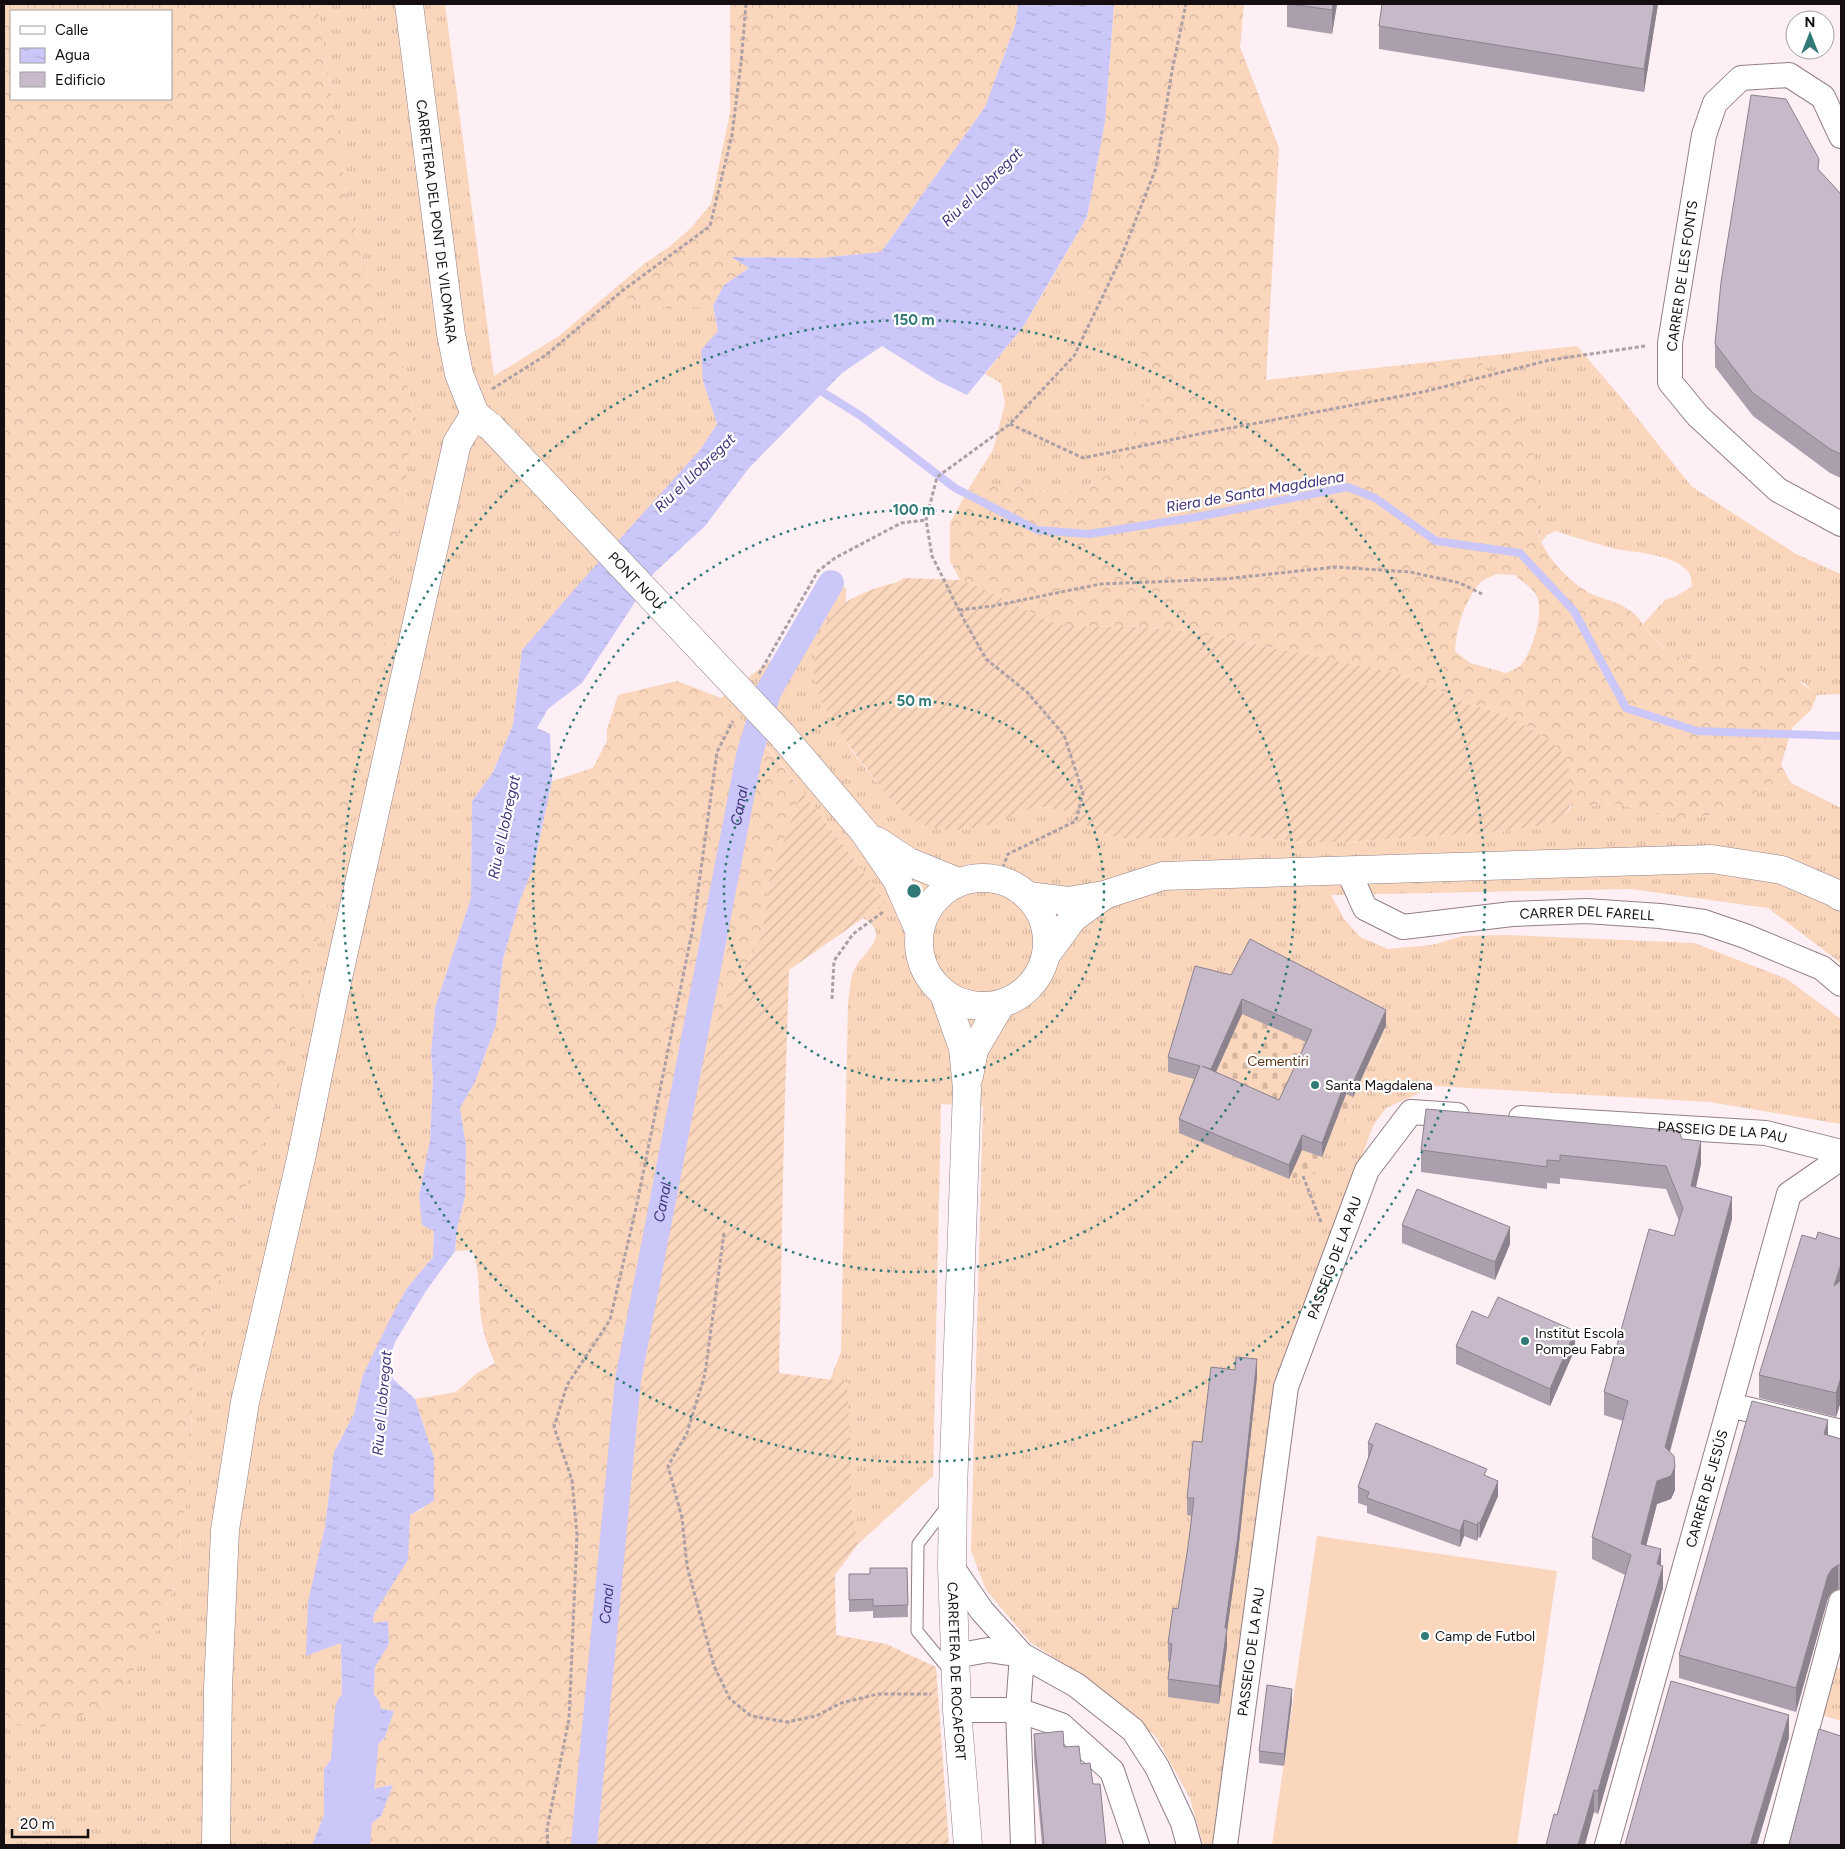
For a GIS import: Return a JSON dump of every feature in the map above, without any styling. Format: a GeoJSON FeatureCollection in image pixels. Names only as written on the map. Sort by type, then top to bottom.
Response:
{"type":"FeatureCollection","features":[{"type":"Feature","properties":{"kind":"street","name":"CARRETERA DEL PONT DE VILOMARA"},"geometry":{"type":"LineString","coordinates":[[409,4],[451,334],[460,374],[478,414]]}},
{"type":"Feature","properties":{"kind":"street","name":"CARRER DE LES FONTS"},"geometry":{"type":"LineString","coordinates":[[1841,136],[1823,97],[1789,75],[1741,78],[1715,103],[1704,135],[1670,342],[1670,382],[1698,416],[1778,490],[1841,524]]}},
{"type":"Feature","properties":{"kind":"street","name":"PONT NOU"},"geometry":{"type":"LineString","coordinates":[[478,414],[782,735],[865,833]]}},
{"type":"Feature","properties":{"kind":"street"},"geometry":{"type":"LineString","coordinates":[[216,1845],[218,1688],[225,1530],[245,1402],[302,1154],[334,996],[457,443],[478,414]]}},
{"type":"Feature","properties":{"kind":"street"},"geometry":{"type":"LineString","coordinates":[[865,833],[909,862],[958,882]]}},
{"type":"Feature","properties":{"kind":"street"},"geometry":{"type":"LineString","coordinates":[[865,833],[897,880],[919,930],[919,954],[923,966],[928,976],[944,994],[963,1048],[967,1089]]}},
{"type":"Feature","properties":{"kind":"street"},"geometry":{"type":"LineString","coordinates":[[1028,896],[1068,901],[1104,895],[1163,876],[1712,859],[1782,870],[1841,897]]}},
{"type":"Feature","properties":{"kind":"street","name":"CARRER DEL FARELL"},"geometry":{"type":"LineString","coordinates":[[1348,870],[1365,908],[1403,927],[1512,914],[1586,911],[1660,916],[1704,922],[1745,936],[1822,968],[1841,984]]}},
{"type":"Feature","properties":{"kind":"street"},"geometry":{"type":"LineString","coordinates":[[919,930],[930,905],[942,892],[958,882],[978,878],[998,880],[1014,886],[1028,896],[1042,917],[1047,942],[1046,954],[1038,976],[1022,993],[1001,1004],[989,1006],[966,1004],[944,994]]}},
{"type":"Feature","properties":{"kind":"street"},"geometry":{"type":"LineString","coordinates":[[1046,954],[1073,918],[1104,895]]}},
{"type":"Feature","properties":{"kind":"street"},"geometry":{"type":"LineString","coordinates":[[967,1089],[974,1050],[1001,1004]]}},
{"type":"Feature","properties":{"kind":"street","name":"CARRETERA DE ROCAFORT"},"geometry":{"type":"LineString","coordinates":[[967,1089],[952,1567],[956,1684],[968,1845]]}},
{"type":"Feature","properties":{"kind":"street","name":"PASSEIG DE LA PAU"},"geometry":{"type":"LineString","coordinates":[[1225,1845],[1286,1387],[1367,1170],[1411,1112],[1766,1133],[1841,1152]]}},
{"type":"Feature","properties":{"kind":"street","name":"CARRER DE JESÚS"},"geometry":{"type":"LineString","coordinates":[[1607,1845],[1661,1688],[1730,1405],[1789,1194],[1841,1158]]}},
{"type":"Feature","properties":{"kind":"street"},"geometry":{"type":"LineString","coordinates":[[1730,1405],[1841,1432]]}},
{"type":"Feature","properties":{"kind":"street"},"geometry":{"type":"LineString","coordinates":[[952,1567],[982,1611],[1022,1655],[1076,1685],[1134,1730],[1157,1767],[1183,1823],[1189,1845]]}},
{"type":"Feature","properties":{"kind":"street"},"geometry":{"type":"LineString","coordinates":[[1776,1845],[1807,1729],[1834,1656],[1841,1602]]}},
{"type":"Feature","properties":{"kind":"street"},"geometry":{"type":"LineString","coordinates":[[1022,1655],[988,1650],[956,1684],[1018,1710],[1061,1725],[1112,1771],[1137,1845]]}},
{"type":"Feature","properties":{"kind":"street"},"geometry":{"type":"LineString","coordinates":[[1022,1655],[1018,1710],[1023,1845]]}},
{"type":"Feature","properties":{"kind":"lane"},"geometry":{"type":"LineString","coordinates":[[953,1498],[918,1544],[917,1631],[956,1684]]}},
{"type":"Feature","properties":{"kind":"path"},"geometry":{"type":"LineString","coordinates":[[478,414],[622,290],[710,226],[732,135],[746,4]]}},
{"type":"Feature","properties":{"kind":"path"},"geometry":{"type":"LineString","coordinates":[[998,880],[1008,854],[1076,820],[1083,793],[1064,735],[1027,692],[986,659],[932,556],[926,520],[937,477],[1010,424],[1074,356],[1120,260],[1156,168],[1172,71],[1186,4]]}},
{"type":"Feature","properties":{"kind":"path"},"geometry":{"type":"LineString","coordinates":[[1010,424],[1083,458],[1423,392],[1550,360],[1670,342]]}},
{"type":"Feature","properties":{"kind":"path"},"geometry":{"type":"LineString","coordinates":[[758,675],[818,571],[835,558],[901,523],[926,520]]}},
{"type":"Feature","properties":{"kind":"path"},"geometry":{"type":"LineString","coordinates":[[959,610],[994,606],[1100,584],[1224,579],[1336,567],[1410,572],[1460,583],[1482,594]]}},
{"type":"Feature","properties":{"kind":"path"},"geometry":{"type":"LineString","coordinates":[[548,1845],[547,1829],[569,1719],[577,1535],[572,1480],[554,1427],[566,1385],[610,1320],[636,1208],[693,927],[717,752],[735,718]]}},
{"type":"Feature","properties":{"kind":"path"},"geometry":{"type":"LineString","coordinates":[[832,999],[834,961],[853,934],[881,914],[907,902]]}},
{"type":"Feature","properties":{"kind":"path"},"geometry":{"type":"LineString","coordinates":[[1303,1176],[1335,1257]]}},
{"type":"Feature","properties":{"kind":"path"},"geometry":{"type":"LineString","coordinates":[[724,1233],[705,1374],[686,1432],[668,1466],[682,1518],[687,1566],[714,1666],[730,1699],[750,1716],[787,1722],[816,1716],[841,1703],[878,1694],[956,1684]]}},
{"type":"Feature","properties":{"kind":"green space"},"geometry":{"type":"Polygon","coordinates":[[[4,4],[317,4],[346,192],[377,305],[401,359],[414,412],[372,744],[273,1108],[251,1169],[224,1260],[193,1380],[190,1471],[180,1538],[178,1567],[170,1599],[159,1626],[124,1687],[100,1707],[71,1720],[40,1727],[12,1725],[4,1720],[4,4]]]}},
{"type":"Feature","properties":{"kind":"green space"},"geometry":{"type":"Polygon","coordinates":[[[317,4],[445,4],[494,376],[559,336],[612,291],[636,303],[669,309],[713,306],[718,331],[703,381],[717,424],[700,450],[522,650],[513,725],[493,772],[472,801],[471,898],[435,1008],[431,1054],[433,1079],[430,1140],[419,1196],[434,1231],[433,1257],[407,1288],[363,1375],[354,1414],[334,1452],[307,1655],[341,1643],[342,1700],[334,1755],[324,1769],[324,1815],[312,1845],[4,1845],[4,1720],[12,1725],[100,1707],[124,1686],[159,1626],[170,1599],[178,1567],[180,1538],[190,1471],[193,1380],[224,1260],[251,1169],[273,1108],[414,412],[401,359],[377,305],[346,192],[317,4]]]}},
{"type":"Feature","properties":{"kind":"green space"},"geometry":{"type":"Polygon","coordinates":[[[730,4],[1018,4],[1016,23],[985,107],[881,252],[819,258],[732,257],[749,268],[724,285],[713,306],[669,309],[636,303],[612,291],[691,228],[711,204],[730,113],[730,4]]]}},
{"type":"Feature","properties":{"kind":"green space"},"geometry":{"type":"Polygon","coordinates":[[[1114,4],[1244,4],[1240,47],[1279,148],[1266,380],[1476,357],[1507,396],[1522,424],[1533,455],[1538,477],[1537,531],[1546,551],[1567,576],[1578,586],[1590,593],[1625,607],[1633,613],[1657,643],[1676,655],[1699,662],[1773,671],[1795,680],[1817,695],[1811,710],[1792,728],[1781,765],[1791,783],[1760,790],[1710,815],[1692,818],[1673,818],[1616,804],[1571,807],[1569,772],[1565,758],[1556,746],[1528,728],[1506,717],[1489,709],[1467,703],[1430,686],[1392,672],[1225,638],[1175,630],[1137,627],[1065,626],[1047,620],[977,586],[960,580],[950,561],[950,523],[967,491],[985,485],[1003,485],[1056,492],[1074,492],[1092,485],[1122,464],[1152,384],[1149,367],[1116,318],[1108,301],[1055,273],[1087,217],[1105,122],[1114,4]],[[1496,574],[1485,579],[1479,584],[1469,599],[1459,625],[1455,651],[1470,663],[1506,673],[1519,667],[1526,658],[1537,629],[1539,618],[1538,600],[1533,590],[1515,575],[1496,574]]]}},
{"type":"Feature","properties":{"kind":"green space"},"geometry":{"type":"Polygon","coordinates":[[[1055,273],[1108,301],[1116,318],[1149,367],[1152,384],[1122,464],[1092,485],[1075,492],[1056,492],[1003,485],[967,491],[993,450],[1005,403],[1001,383],[985,374],[1023,327],[1055,273]]]}},
{"type":"Feature","properties":{"kind":"green space"},"geometry":{"type":"Polygon","coordinates":[[[1577,346],[1623,400],[1691,486],[1796,554],[1841,574],[1841,694],[1817,695],[1804,683],[1756,669],[1705,664],[1668,652],[1654,639],[1643,624],[1666,599],[1675,597],[1692,586],[1688,572],[1678,563],[1660,556],[1612,548],[1556,531],[1547,535],[1541,542],[1536,523],[1538,490],[1531,448],[1518,415],[1509,400],[1476,357],[1577,346]]]}},
{"type":"Feature","properties":{"kind":"green space"},"geometry":{"type":"Polygon","coordinates":[[[823,578],[846,588],[846,602],[832,614],[841,734],[877,783],[935,828],[970,829],[1005,819],[1021,811],[1039,807],[1057,808],[1074,814],[1076,821],[1110,836],[1231,835],[1308,842],[1348,842],[1506,831],[1560,822],[1571,807],[1616,804],[1673,818],[1692,818],[1710,815],[1760,790],[1791,783],[1841,808],[1841,963],[1768,908],[1631,889],[1331,895],[1344,919],[1360,937],[1388,949],[1432,945],[1463,936],[1506,935],[1694,943],[1787,979],[1841,1019],[1841,1124],[1710,1102],[1435,1086],[1386,1108],[1373,1126],[1280,1379],[1216,1845],[1203,1845],[1190,1798],[1156,1737],[1099,1687],[1030,1642],[986,1590],[971,1551],[983,1106],[941,1104],[933,1476],[858,1544],[851,1506],[851,1458],[846,1382],[830,1380],[841,1352],[848,1002],[853,972],[859,961],[874,943],[876,937],[875,930],[871,924],[863,918],[886,902],[777,758],[721,698],[783,651],[823,578]],[[1243,967],[1209,984],[1168,1072],[1199,1082],[1289,1179],[1315,1174],[1333,1129],[1339,1131],[1370,1060],[1383,1039],[1243,967]]]}},
{"type":"Feature","properties":{"kind":"green space"},"geometry":{"type":"Polygon","coordinates":[[[904,578],[960,580],[977,586],[1047,620],[1065,626],[1137,627],[1175,630],[1225,638],[1402,675],[1466,703],[1505,716],[1527,727],[1555,745],[1561,751],[1566,761],[1572,786],[1571,802],[1560,822],[1506,831],[1348,842],[1308,842],[1231,835],[1128,839],[1110,836],[1076,821],[1073,814],[1044,807],[1031,809],[997,822],[970,829],[952,830],[930,827],[907,815],[880,786],[845,740],[831,718],[820,696],[814,676],[816,649],[826,623],[835,611],[855,597],[904,578]]]}},
{"type":"Feature","properties":{"kind":"green space"},"geometry":{"type":"Polygon","coordinates":[[[677,681],[721,698],[776,758],[802,791],[769,881],[762,935],[711,1032],[621,1577],[597,1845],[362,1845],[364,1829],[381,1816],[392,1785],[377,1788],[352,1811],[351,1784],[354,1769],[385,1737],[393,1711],[373,1707],[375,1667],[388,1644],[387,1621],[373,1623],[374,1614],[407,1560],[410,1515],[424,1508],[434,1458],[415,1399],[456,1392],[477,1373],[495,1363],[483,1329],[478,1271],[475,1258],[472,1250],[455,1251],[457,1228],[465,1197],[466,1146],[460,1108],[475,1082],[496,1025],[503,959],[520,900],[534,865],[552,781],[593,768],[607,741],[607,729],[618,695],[677,681]]]}},
{"type":"Feature","properties":{"kind":"green space"},"geometry":{"type":"Polygon","coordinates":[[[802,791],[886,902],[789,970],[779,1373],[847,1382],[851,1458],[851,1506],[858,1544],[835,1575],[836,1635],[886,1644],[936,1667],[949,1845],[597,1845],[621,1577],[654,1301],[711,1032],[762,935],[769,881],[802,791]]]}},
{"type":"Feature","properties":{"kind":"green space","name":"Cementiri"},"geometry":{"type":"Polygon","coordinates":[[[1250,954],[1389,1026],[1370,1060],[1339,1131],[1333,1129],[1315,1174],[1289,1179],[1179,1133],[1199,1082],[1168,1072],[1195,980],[1209,984],[1243,967],[1250,954]]]}},
{"type":"Feature","properties":{"kind":"green space","name":"Camp de Futbol"},"geometry":{"type":"Polygon","coordinates":[[[1317,1536],[1557,1571],[1517,1845],[1272,1845],[1317,1536]]]}},
{"type":"Feature","properties":{"kind":"green space"},"geometry":{"type":"Polygon","coordinates":[[[1836,1667],[1841,1668],[1841,1721],[1822,1715],[1836,1667]]]}},
{"type":"Feature","properties":{"kind":"water"},"geometry":{"type":"Polygon","coordinates":[[[1018,4],[1114,4],[1105,122],[1087,217],[1023,327],[967,395],[938,381],[882,346],[842,373],[749,468],[705,526],[654,573],[582,683],[548,709],[537,728],[550,734],[552,781],[534,865],[520,900],[503,959],[496,1025],[475,1082],[460,1108],[466,1146],[465,1197],[457,1228],[455,1251],[426,1291],[395,1342],[390,1357],[393,1379],[415,1399],[434,1458],[434,1501],[410,1515],[408,1560],[374,1614],[373,1623],[388,1621],[389,1644],[375,1667],[373,1707],[394,1711],[385,1737],[354,1769],[351,1784],[360,1793],[353,1810],[377,1788],[393,1785],[381,1816],[364,1829],[362,1845],[312,1845],[324,1815],[324,1769],[334,1755],[342,1701],[341,1643],[306,1656],[308,1602],[325,1527],[334,1452],[354,1414],[363,1375],[389,1321],[407,1288],[433,1257],[434,1231],[422,1225],[419,1196],[430,1140],[433,1079],[431,1054],[435,1008],[471,898],[472,801],[493,772],[513,725],[522,650],[700,450],[717,424],[703,381],[701,350],[718,331],[713,306],[724,285],[749,268],[731,257],[819,258],[881,252],[985,107],[1016,23],[1018,4]]]}},
{"type":"Feature","properties":{"kind":"building"},"geometry":{"type":"Polygon","coordinates":[[[1290,4],[1333,4],[1332,10],[1290,4]]]}},
{"type":"Feature","properties":{"kind":"building"},"geometry":{"type":"Polygon","coordinates":[[[1382,4],[1654,4],[1644,69],[1379,26],[1382,4]]]}},
{"type":"Feature","properties":{"kind":"building"},"geometry":{"type":"Polygon","coordinates":[[[1751,95],[1786,99],[1819,159],[1818,169],[1841,194],[1841,454],[1830,449],[1753,393],[1715,344],[1721,282],[1751,95]]]}},
{"type":"Feature","properties":{"kind":"building","name":"Cementiri"},"geometry":{"type":"Polygon","coordinates":[[[1250,939],[1386,1010],[1353,1083],[1346,1080],[1322,1143],[1302,1135],[1289,1165],[1179,1119],[1200,1066],[1168,1057],[1195,966],[1231,975],[1250,939]],[[1242,999],[1211,1069],[1202,1066],[1279,1100],[1312,1030],[1242,999]]]}},
{"type":"Feature","properties":{"kind":"building"},"geometry":{"type":"Polygon","coordinates":[[[1426,1109],[1679,1131],[1682,1139],[1701,1141],[1691,1186],[1732,1197],[1665,1447],[1674,1456],[1675,1467],[1671,1476],[1657,1481],[1641,1544],[1661,1549],[1657,1564],[1663,1566],[1598,1791],[1594,1790],[1578,1845],[1546,1845],[1554,1814],[1557,1815],[1631,1555],[1592,1537],[1628,1401],[1604,1392],[1649,1229],[1674,1236],[1683,1208],[1666,1166],[1560,1155],[1560,1161],[1547,1160],[1547,1167],[1421,1150],[1426,1109]]]}},
{"type":"Feature","properties":{"kind":"building"},"geometry":{"type":"Polygon","coordinates":[[[1417,1189],[1510,1227],[1495,1262],[1402,1225],[1417,1189]]]}},
{"type":"Feature","properties":{"kind":"building"},"geometry":{"type":"Polygon","coordinates":[[[1818,1232],[1841,1239],[1841,1264],[1834,1286],[1841,1280],[1841,1377],[1836,1393],[1759,1375],[1802,1235],[1816,1239],[1818,1232]]]}},
{"type":"Feature","properties":{"kind":"building"},"geometry":{"type":"Polygon","coordinates":[[[1498,1297],[1575,1331],[1550,1389],[1456,1346],[1472,1311],[1488,1318],[1498,1297]]]}},
{"type":"Feature","properties":{"kind":"building"},"geometry":{"type":"Polygon","coordinates":[[[1236,1357],[1257,1359],[1219,1686],[1168,1679],[1172,1644],[1168,1643],[1173,1608],[1178,1609],[1188,1547],[1194,1498],[1187,1498],[1193,1441],[1202,1442],[1211,1367],[1235,1370],[1236,1357]]]}},
{"type":"Feature","properties":{"kind":"building"},"geometry":{"type":"Polygon","coordinates":[[[1752,1401],[1828,1420],[1824,1434],[1841,1439],[1841,1565],[1832,1569],[1828,1575],[1796,1688],[1679,1655],[1752,1401]]]}},
{"type":"Feature","properties":{"kind":"building"},"geometry":{"type":"Polygon","coordinates":[[[1376,1423],[1487,1469],[1484,1475],[1498,1481],[1480,1523],[1478,1522],[1477,1525],[1464,1520],[1460,1531],[1367,1498],[1369,1492],[1358,1487],[1373,1445],[1368,1443],[1376,1423]]]}},
{"type":"Feature","properties":{"kind":"building"},"geometry":{"type":"Polygon","coordinates":[[[870,1568],[907,1568],[908,1605],[873,1606],[873,1599],[849,1600],[849,1574],[870,1574],[870,1568]]]}},
{"type":"Feature","properties":{"kind":"building"},"geometry":{"type":"Polygon","coordinates":[[[1671,1681],[1789,1715],[1750,1845],[1625,1845],[1671,1681]]]}},
{"type":"Feature","properties":{"kind":"building"},"geometry":{"type":"Polygon","coordinates":[[[1267,1685],[1292,1689],[1284,1754],[1259,1751],[1267,1685]]]}},
{"type":"Feature","properties":{"kind":"building"},"geometry":{"type":"Polygon","coordinates":[[[1819,1729],[1841,1736],[1841,1845],[1789,1845],[1819,1729]]]}},
{"type":"Feature","properties":{"kind":"building"},"geometry":{"type":"Polygon","coordinates":[[[1063,1731],[1064,1747],[1079,1746],[1081,1764],[1090,1763],[1093,1784],[1100,1784],[1106,1845],[1044,1845],[1034,1734],[1063,1731]]]}},
{"type":"Feature","properties":{"kind":"waterway","name":"Riera de Santa Magdalena"},"geometry":{"type":"LineString","coordinates":[[816,388],[861,416],[955,488],[1037,530],[1089,534],[1197,517],[1348,487],[1375,498],[1436,541],[1520,553],[1574,611],[1626,708],[1697,731],[1841,736]]}},
{"type":"Feature","properties":{"kind":"waterway","name":"Canal"},"geometry":{"type":"LineString","coordinates":[[584,1845],[628,1380],[749,756],[768,692],[831,583]]}},
{"type":"Feature","properties":{"kind":"waterway","name":"Riu el Llobregat"},"geometry":{"type":"LineString","coordinates":[[347,1845],[358,1711]]}},
{"type":"Feature","properties":{"kind":"place","name":"Santa Magdalena"},"geometry":{"type":"Point","coordinates":[1315,1085]}},
{"type":"Feature","properties":{"kind":"place","name":"Institut Escola Pompeu Fabra"},"geometry":{"type":"Point","coordinates":[1525,1341]}},
{"type":"Feature","properties":{"kind":"place","name":"Camp de Futbol"},"geometry":{"type":"Point","coordinates":[1425,1636]}}]}
